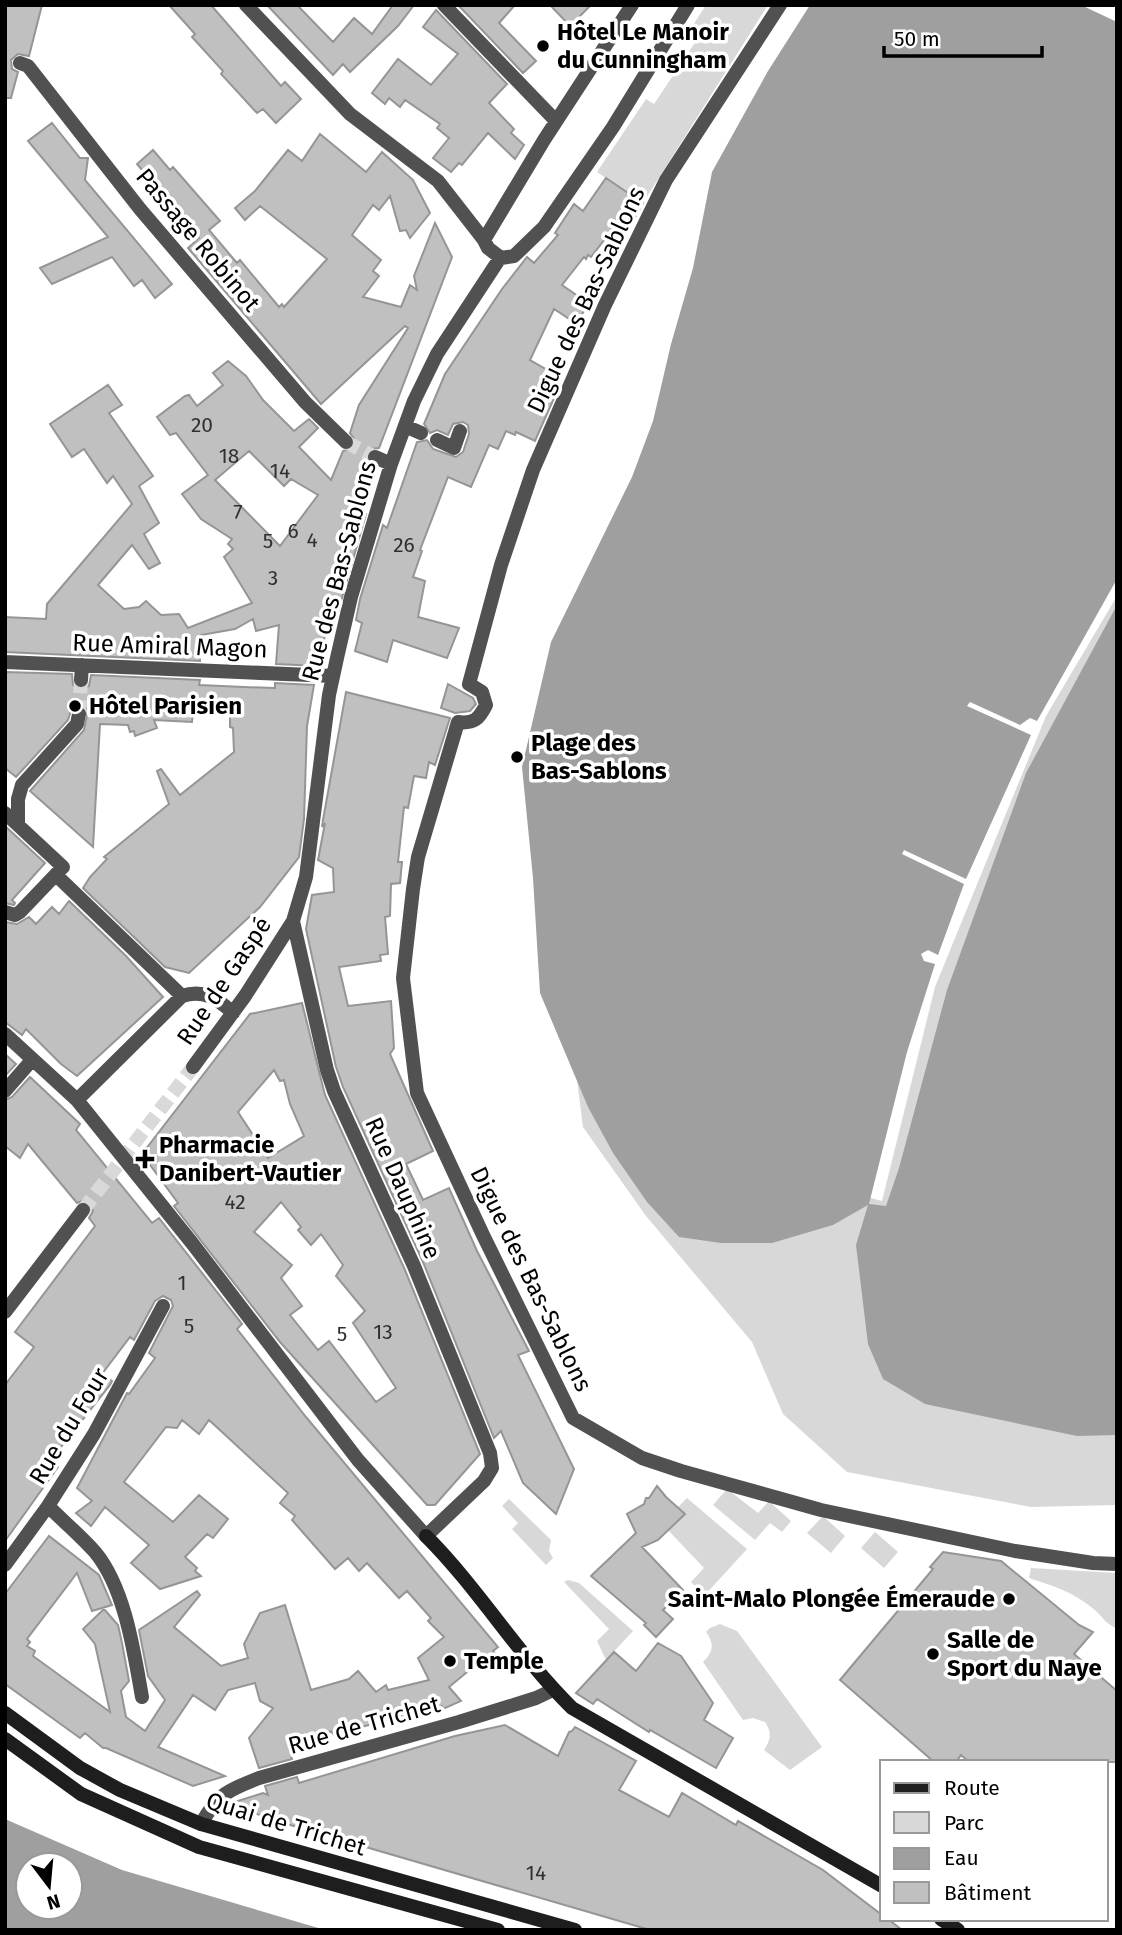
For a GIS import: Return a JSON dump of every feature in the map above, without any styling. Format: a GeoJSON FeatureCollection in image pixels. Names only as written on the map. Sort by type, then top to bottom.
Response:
{"type":"FeatureCollection","features":[{"type":"Feature","properties":{"kind":"main road"},"geometry":{"type":"LineString","coordinates":[[426,1536],[553,1689],[572,1707],[880,1885]]}},
{"type":"Feature","properties":{"kind":"main road","name":"Quai de Trichet"},"geometry":{"type":"LineString","coordinates":[[5,1713],[80,1768],[120,1790],[201,1824],[575,1930]]}},
{"type":"Feature","properties":{"kind":"main road","name":"Quai de Trichet"},"geometry":{"type":"LineString","coordinates":[[5,1739],[81,1794],[199,1847],[498,1930]]}},
{"type":"Feature","properties":{"kind":"main road"},"geometry":{"type":"LineString","coordinates":[[943,1921],[958,1930]]}},
{"type":"Feature","properties":{"kind":"street"},"geometry":{"type":"LineString","coordinates":[[246,5],[350,114],[438,181],[488,248],[500,258],[514,256],[544,228],[613,127],[688,5]]}},
{"type":"Feature","properties":{"kind":"street"},"geometry":{"type":"LineString","coordinates":[[444,5],[556,121]]}},
{"type":"Feature","properties":{"kind":"street"},"geometry":{"type":"LineString","coordinates":[[484,240],[556,121],[632,5]]}},
{"type":"Feature","properties":{"kind":"street","name":"Digue des Bas-Sablons"},"geometry":{"type":"LineString","coordinates":[[780,5],[666,180],[606,305],[533,470],[501,565],[469,684],[481,692],[486,705],[481,717],[474,722],[458,722],[418,857],[403,978],[417,1093],[573,1418],[642,1458],[821,1510],[1015,1551],[1117,1564]]}},
{"type":"Feature","properties":{"kind":"street","name":"Passage Robinot"},"geometry":{"type":"LineString","coordinates":[[20,63],[28,66],[140,209],[304,402],[346,442]]}},
{"type":"Feature","properties":{"kind":"street","name":"Rue des Bas-Sablons"},"geometry":{"type":"LineString","coordinates":[[293,921],[306,877],[333,676],[351,597],[391,464],[414,401],[437,354],[500,258]]}},
{"type":"Feature","properties":{"kind":"street"},"geometry":{"type":"LineString","coordinates":[[405,426],[421,433]]}},
{"type":"Feature","properties":{"kind":"street"},"geometry":{"type":"LineString","coordinates":[[437,440],[454,449],[460,431]]}},
{"type":"Feature","properties":{"kind":"street"},"geometry":{"type":"LineString","coordinates":[[375,457],[391,464]]}},
{"type":"Feature","properties":{"kind":"street","name":"Rue Amiral Magon"},"geometry":{"type":"LineString","coordinates":[[5,662],[333,676]]}},
{"type":"Feature","properties":{"kind":"street"},"geometry":{"type":"LineString","coordinates":[[81,680],[82,665]]}},
{"type":"Feature","properties":{"kind":"street"},"geometry":{"type":"LineString","coordinates":[[18,824],[18,799],[22,785],[77,724],[79,714]]}},
{"type":"Feature","properties":{"kind":"street"},"geometry":{"type":"LineString","coordinates":[[5,813],[63,867],[20,912],[15,915],[5,912]]}},
{"type":"Feature","properties":{"kind":"street"},"geometry":{"type":"LineString","coordinates":[[57,875],[182,996]]}},
{"type":"Feature","properties":{"kind":"street","name":"Rue de Gaspé"},"geometry":{"type":"LineString","coordinates":[[193,1067],[267,965],[293,921]]}},
{"type":"Feature","properties":{"kind":"street","name":"Rue Dauphine"},"geometry":{"type":"LineString","coordinates":[[293,921],[334,1091],[414,1266],[491,1452],[492,1468],[484,1481],[426,1536]]}},
{"type":"Feature","properties":{"kind":"street"},"geometry":{"type":"LineString","coordinates":[[77,1100],[182,996],[204,993],[233,1013]]}},
{"type":"Feature","properties":{"kind":"street"},"geometry":{"type":"LineString","coordinates":[[5,1034],[77,1100],[192,1242],[358,1460],[426,1536]]}},
{"type":"Feature","properties":{"kind":"street"},"geometry":{"type":"LineString","coordinates":[[5,1091],[32,1060]]}},
{"type":"Feature","properties":{"kind":"street"},"geometry":{"type":"LineString","coordinates":[[5,1312],[83,1210]]}},
{"type":"Feature","properties":{"kind":"street","name":"Rue du Four"},"geometry":{"type":"LineString","coordinates":[[5,1565],[48,1506],[94,1434],[163,1306]]}},
{"type":"Feature","properties":{"kind":"street"},"geometry":{"type":"LineString","coordinates":[[48,1506],[95,1553],[103,1565],[129,1632],[142,1697]]}},
{"type":"Feature","properties":{"kind":"street","name":"Rue de Trichet"},"geometry":{"type":"LineString","coordinates":[[201,1824],[213,1804],[229,1790],[259,1778],[523,1702],[553,1689]]}},
{"type":"Feature","properties":{"kind":"green space"},"geometry":{"type":"Polygon","coordinates":[[[706,5],[768,5],[643,203],[597,172],[646,99],[654,104],[700,35],[691,28],[706,5]]]}},
{"type":"Feature","properties":{"kind":"green space"},"geometry":{"type":"Polygon","coordinates":[[[1117,596],[1117,1505],[1031,1507],[847,1472],[783,1414],[752,1342],[646,1216],[583,1127],[566,994],[871,1198],[882,1201],[935,987],[1046,716],[1117,596]]]}},
{"type":"Feature","properties":{"kind":"green space"},"geometry":{"type":"Polygon","coordinates":[[[727,1489],[758,1513],[769,1501],[791,1521],[782,1532],[770,1523],[755,1540],[713,1505],[727,1489]]]}},
{"type":"Feature","properties":{"kind":"green space"},"geometry":{"type":"Polygon","coordinates":[[[687,1498],[747,1549],[704,1596],[691,1582],[704,1568],[667,1529],[677,1508],[687,1498]]]}},
{"type":"Feature","properties":{"kind":"green space"},"geometry":{"type":"Polygon","coordinates":[[[509,1499],[551,1540],[549,1551],[553,1558],[546,1565],[512,1529],[518,1523],[502,1506],[509,1499]]]}},
{"type":"Feature","properties":{"kind":"green space"},"geometry":{"type":"Polygon","coordinates":[[[823,1516],[845,1536],[831,1553],[807,1533],[823,1516]]]}},
{"type":"Feature","properties":{"kind":"green space"},"geometry":{"type":"Polygon","coordinates":[[[875,1532],[898,1552],[884,1568],[861,1548],[875,1532]]]}},
{"type":"Feature","properties":{"kind":"green space"},"geometry":{"type":"Polygon","coordinates":[[[1031,1568],[1117,1573],[1117,1629],[1077,1597],[1029,1578],[1031,1568]]]}},
{"type":"Feature","properties":{"kind":"green space"},"geometry":{"type":"Polygon","coordinates":[[[568,1580],[579,1583],[633,1631],[606,1660],[597,1641],[609,1629],[564,1582],[568,1580]]]}},
{"type":"Feature","properties":{"kind":"green space"},"geometry":{"type":"Polygon","coordinates":[[[720,1624],[737,1631],[822,1747],[790,1770],[764,1750],[770,1736],[765,1722],[753,1718],[743,1720],[703,1662],[712,1648],[706,1632],[720,1624]]]}},
{"type":"Feature","properties":{"kind":"water"},"geometry":{"type":"Polygon","coordinates":[[[810,5],[1081,5],[1117,22],[1117,579],[1037,721],[1030,718],[1020,725],[970,702],[967,706],[1031,735],[966,879],[904,850],[902,854],[964,884],[938,955],[928,950],[921,954],[924,961],[935,964],[907,1052],[869,1204],[886,1206],[899,1168],[947,990],[1026,773],[1117,605],[1117,1435],[1077,1436],[925,1404],[883,1379],[868,1344],[856,1245],[868,1205],[833,1225],[772,1243],[721,1243],[679,1237],[647,1202],[613,1153],[588,1107],[540,993],[533,878],[522,767],[551,642],[632,477],[653,421],[693,268],[712,172],[768,71],[810,5]]]}},
{"type":"Feature","properties":{"kind":"water"},"geometry":{"type":"Polygon","coordinates":[[[5,1819],[78,1851],[14,1851],[14,1921],[84,1921],[84,1853],[122,1870],[325,1930],[5,1930],[5,1819]]]}},
{"type":"Feature","properties":{"kind":"building"},"geometry":{"type":"Polygon","coordinates":[[[5,5],[42,5],[29,56],[18,54],[11,60],[12,69],[18,72],[11,98],[5,98],[5,5]]]}},
{"type":"Feature","properties":{"kind":"building"},"geometry":{"type":"Polygon","coordinates":[[[169,5],[211,5],[281,86],[285,82],[301,99],[276,123],[263,109],[257,113],[221,74],[223,71],[192,37],[195,34],[169,5]]]}},
{"type":"Feature","properties":{"kind":"building"},"geometry":{"type":"Polygon","coordinates":[[[267,5],[297,5],[333,42],[354,18],[372,34],[393,5],[414,5],[398,26],[350,72],[343,64],[333,75],[267,5]]]}},
{"type":"Feature","properties":{"kind":"building"},"geometry":{"type":"Polygon","coordinates":[[[458,5],[515,5],[499,23],[536,61],[523,73],[458,5]]]}},
{"type":"Feature","properties":{"kind":"building"},"geometry":{"type":"Polygon","coordinates":[[[550,5],[591,5],[570,26],[550,5]]]}},
{"type":"Feature","properties":{"kind":"building"},"geometry":{"type":"Polygon","coordinates":[[[436,10],[507,84],[489,103],[514,129],[511,133],[524,145],[515,159],[488,133],[462,165],[459,163],[451,172],[433,158],[449,138],[437,128],[440,124],[405,100],[400,107],[389,98],[385,104],[372,93],[398,59],[431,85],[458,54],[423,27],[436,10]]]}},
{"type":"Feature","properties":{"kind":"building"},"geometry":{"type":"Polygon","coordinates":[[[52,123],[80,158],[88,158],[85,180],[172,284],[155,298],[142,280],[134,286],[112,257],[52,284],[40,268],[108,237],[28,141],[52,123]]]}},
{"type":"Feature","properties":{"kind":"building"},"geometry":{"type":"Polygon","coordinates":[[[320,134],[366,172],[382,152],[413,180],[430,213],[410,238],[406,230],[400,231],[390,196],[379,210],[373,205],[352,235],[381,260],[373,271],[379,276],[363,297],[401,307],[410,285],[417,290],[414,276],[435,223],[452,257],[379,448],[370,449],[366,454],[367,462],[372,466],[356,508],[366,514],[338,612],[331,609],[318,666],[276,664],[279,625],[256,631],[253,619],[235,629],[201,635],[200,661],[5,652],[5,617],[46,619],[47,604],[132,504],[113,476],[107,483],[84,449],[72,457],[50,424],[108,385],[122,405],[109,413],[153,476],[139,486],[159,523],[144,534],[160,563],[149,569],[132,545],[98,585],[124,609],[139,607],[146,601],[161,615],[179,614],[188,628],[252,603],[224,557],[233,549],[228,544],[232,539],[201,519],[182,494],[208,475],[176,433],[170,435],[157,417],[185,396],[189,395],[197,406],[223,385],[213,373],[228,361],[246,376],[263,400],[294,431],[309,419],[318,428],[299,447],[331,480],[343,451],[353,448],[355,440],[350,433],[359,405],[408,328],[405,326],[321,404],[188,248],[199,238],[137,164],[153,150],[170,170],[173,167],[220,221],[209,230],[237,263],[240,260],[279,307],[282,304],[284,307],[327,259],[260,206],[245,220],[235,208],[255,191],[288,150],[302,161],[320,134]],[[249,451],[215,480],[280,546],[318,495],[291,479],[284,486],[249,451]]]}},
{"type":"Feature","properties":{"kind":"building"},"geometry":{"type":"Polygon","coordinates":[[[606,178],[643,203],[623,238],[612,230],[591,257],[584,257],[562,285],[588,303],[577,324],[554,309],[530,360],[549,371],[553,384],[559,387],[535,441],[516,432],[515,435],[506,431],[498,449],[489,445],[471,487],[448,477],[420,550],[422,551],[413,577],[425,581],[418,617],[459,628],[447,658],[393,640],[387,662],[355,651],[362,623],[356,620],[360,599],[383,525],[387,528],[417,442],[427,440],[433,449],[456,457],[463,452],[469,434],[468,425],[463,422],[453,424],[448,435],[437,430],[430,433],[424,424],[445,374],[502,289],[527,257],[534,263],[558,235],[555,233],[574,204],[583,211],[606,178]]]}},
{"type":"Feature","properties":{"kind":"building"},"geometry":{"type":"Polygon","coordinates":[[[5,672],[72,674],[73,685],[81,690],[89,686],[91,675],[200,680],[199,685],[275,688],[275,683],[314,685],[307,726],[304,819],[299,857],[260,907],[189,973],[165,967],[83,888],[107,859],[104,857],[169,804],[157,771],[161,769],[180,795],[234,752],[230,715],[193,712],[192,722],[154,720],[157,728],[135,736],[128,725],[100,724],[93,847],[30,791],[84,730],[88,710],[82,705],[72,707],[68,720],[16,777],[5,768],[5,672]]]}},
{"type":"Feature","properties":{"kind":"building"},"geometry":{"type":"Polygon","coordinates":[[[448,684],[473,698],[476,704],[470,711],[455,713],[441,708],[448,684]]]}},
{"type":"Feature","properties":{"kind":"building"},"geometry":{"type":"Polygon","coordinates":[[[346,692],[450,718],[435,765],[429,762],[426,778],[414,776],[408,808],[404,807],[398,862],[402,862],[400,883],[391,884],[390,916],[385,917],[388,954],[380,955],[381,961],[339,967],[348,1006],[391,1001],[394,1048],[390,1054],[433,1151],[406,1164],[423,1200],[449,1188],[477,1251],[529,1351],[518,1355],[574,1469],[556,1514],[523,1483],[501,1431],[494,1438],[423,1262],[336,1067],[306,929],[312,895],[334,892],[333,868],[318,860],[346,692]]]}},
{"type":"Feature","properties":{"kind":"building"},"geometry":{"type":"Polygon","coordinates":[[[5,826],[45,863],[12,900],[14,905],[5,903],[5,826]]]}},
{"type":"Feature","properties":{"kind":"building"},"geometry":{"type":"Polygon","coordinates":[[[69,901],[126,956],[163,997],[77,1076],[26,1029],[22,1035],[5,1022],[5,922],[17,924],[29,917],[36,924],[52,907],[59,914],[69,901]]]}},
{"type":"Feature","properties":{"kind":"building"},"geometry":{"type":"Polygon","coordinates":[[[302,1003],[325,1095],[405,1270],[480,1454],[435,1505],[427,1505],[280,1342],[174,1206],[178,1203],[142,1154],[250,1014],[302,1003]],[[274,1070],[238,1112],[268,1158],[304,1136],[290,1104],[284,1080],[280,1081],[274,1070]],[[281,1202],[254,1232],[292,1265],[281,1278],[302,1306],[290,1315],[318,1350],[329,1341],[376,1402],[396,1388],[353,1323],[365,1311],[336,1276],[343,1265],[321,1234],[311,1245],[281,1202]]]}},
{"type":"Feature","properties":{"kind":"building"},"geometry":{"type":"Polygon","coordinates":[[[5,1054],[16,1064],[5,1076],[5,1054]]]}},
{"type":"Feature","properties":{"kind":"building"},"geometry":{"type":"Polygon","coordinates":[[[30,1077],[80,1124],[76,1130],[152,1223],[159,1218],[242,1324],[237,1329],[306,1417],[498,1647],[493,1651],[497,1656],[482,1669],[478,1663],[449,1687],[461,1701],[443,1709],[442,1706],[346,1731],[336,1737],[331,1731],[315,1743],[289,1748],[292,1759],[259,1768],[249,1738],[273,1708],[260,1701],[255,1683],[228,1690],[215,1710],[193,1695],[158,1747],[225,1776],[193,1786],[103,1748],[85,1733],[80,1738],[5,1684],[5,1594],[49,1536],[99,1575],[112,1605],[92,1611],[77,1573],[27,1639],[30,1642],[27,1646],[35,1651],[33,1656],[110,1712],[95,1644],[83,1629],[104,1609],[118,1625],[122,1643],[129,1681],[121,1691],[126,1717],[145,1731],[165,1700],[148,1676],[139,1630],[197,1591],[200,1595],[174,1627],[221,1666],[248,1658],[244,1644],[260,1613],[285,1605],[311,1690],[349,1679],[358,1671],[376,1692],[386,1685],[388,1690],[429,1680],[418,1658],[444,1637],[428,1621],[431,1618],[407,1591],[399,1598],[367,1563],[359,1571],[348,1558],[335,1569],[292,1520],[295,1516],[280,1503],[288,1493],[209,1420],[199,1434],[182,1420],[177,1428],[166,1427],[124,1482],[173,1522],[199,1495],[228,1519],[213,1538],[207,1534],[185,1557],[201,1576],[160,1589],[131,1563],[149,1545],[105,1507],[91,1526],[76,1513],[92,1501],[77,1488],[127,1393],[129,1394],[155,1358],[149,1353],[173,1306],[171,1300],[163,1296],[155,1301],[134,1340],[130,1337],[102,1374],[112,1381],[110,1385],[50,1461],[58,1467],[5,1541],[5,1385],[34,1347],[15,1332],[95,1226],[89,1218],[93,1211],[89,1203],[84,1200],[77,1203],[28,1144],[20,1158],[5,1146],[5,1100],[12,1097],[30,1077]]]}},
{"type":"Feature","properties":{"kind":"building"},"geometry":{"type":"Polygon","coordinates":[[[657,1486],[685,1514],[658,1540],[642,1547],[683,1590],[663,1610],[673,1619],[656,1637],[644,1625],[646,1623],[591,1576],[636,1533],[627,1514],[644,1504],[657,1486]]]}},
{"type":"Feature","properties":{"kind":"building"},"geometry":{"type":"Polygon","coordinates":[[[943,1552],[1001,1561],[1079,1625],[1093,1632],[1074,1654],[1117,1691],[1117,1762],[967,1760],[961,1755],[957,1760],[932,1760],[840,1680],[933,1569],[930,1567],[943,1552]]]}},
{"type":"Feature","properties":{"kind":"building"},"geometry":{"type":"Polygon","coordinates":[[[658,1643],[681,1656],[713,1703],[704,1720],[733,1738],[716,1768],[650,1730],[649,1732],[597,1699],[593,1704],[576,1693],[614,1652],[636,1671],[658,1643]]]}},
{"type":"Feature","properties":{"kind":"building"},"geometry":{"type":"Polygon","coordinates":[[[505,1725],[558,1756],[569,1732],[575,1727],[636,1761],[619,1790],[669,1817],[682,1793],[736,1825],[738,1821],[823,1870],[880,1913],[880,1921],[891,1921],[902,1930],[650,1930],[280,1822],[228,1804],[263,1793],[268,1795],[265,1786],[297,1777],[299,1783],[455,1736],[505,1725]]]}},
{"type":"Feature","properties":{"kind":"tunnel"},"geometry":{"type":"LineString","coordinates":[[346,442],[375,457]]}},
{"type":"Feature","properties":{"kind":"tunnel"},"geometry":{"type":"LineString","coordinates":[[79,714],[81,680]]}},
{"type":"Feature","properties":{"kind":"tunnel"},"geometry":{"type":"LineString","coordinates":[[83,1210],[193,1067]]}},
{"type":"Feature","properties":{"kind":"place","name":"Hôtel Le Manoir du Cunningham"},"geometry":{"type":"Point","coordinates":[543,46]}},
{"type":"Feature","properties":{"kind":"place","name":"Hôtel Parisien"},"geometry":{"type":"Point","coordinates":[75,706]}},
{"type":"Feature","properties":{"kind":"place","name":"Plage des Bas-Sablons"},"geometry":{"type":"Point","coordinates":[517,757]}},
{"type":"Feature","properties":{"kind":"place","name":"Pharmacie Danibert-Vautier"},"geometry":{"type":"Point","coordinates":[145,1159]}},
{"type":"Feature","properties":{"kind":"place","name":"Saint-Malo Plongée Émeraude"},"geometry":{"type":"Point","coordinates":[1009,1599]}},
{"type":"Feature","properties":{"kind":"place","name":"Salle de Sport du Naye"},"geometry":{"type":"Point","coordinates":[933,1654]}},
{"type":"Feature","properties":{"kind":"place","name":"Temple"},"geometry":{"type":"Point","coordinates":[450,1661]}}]}
